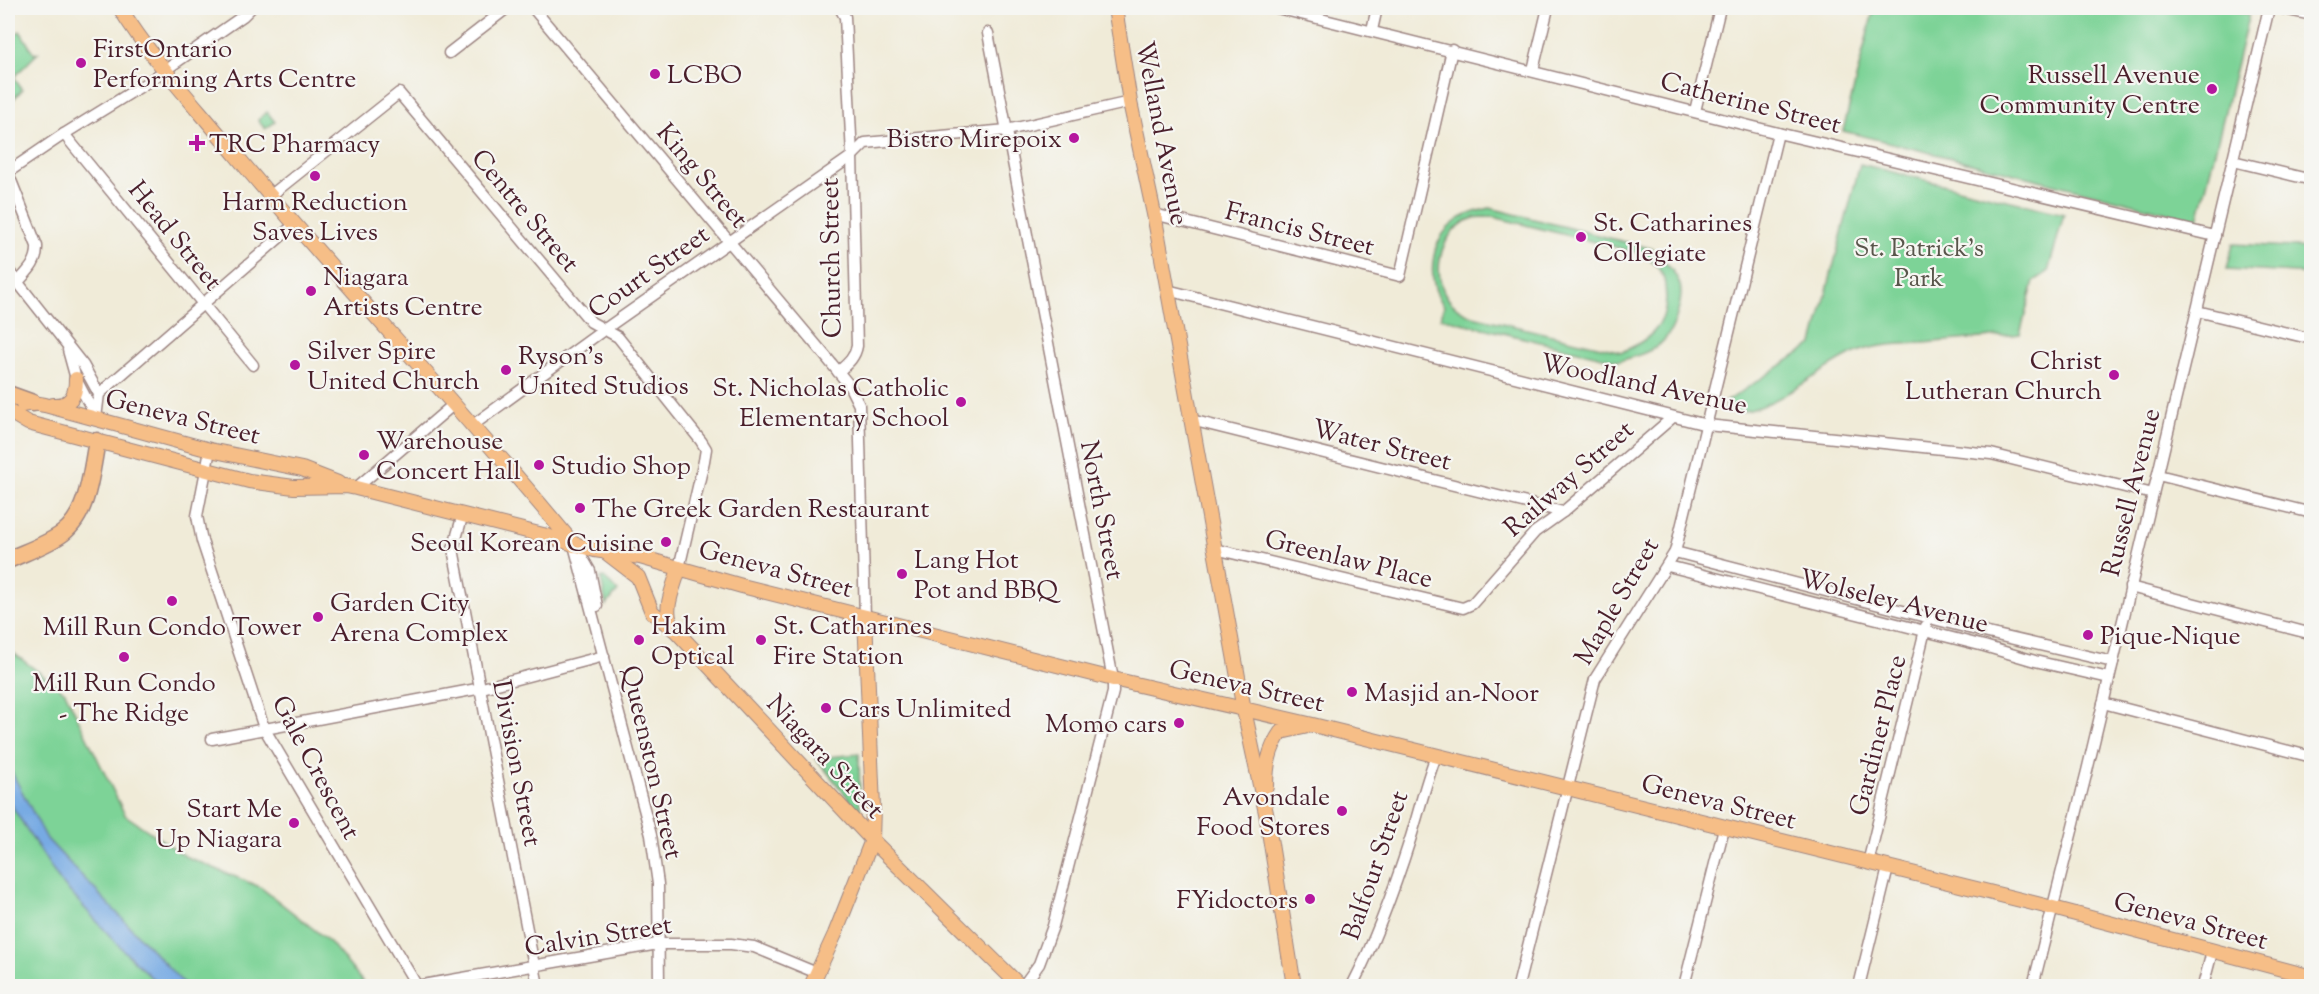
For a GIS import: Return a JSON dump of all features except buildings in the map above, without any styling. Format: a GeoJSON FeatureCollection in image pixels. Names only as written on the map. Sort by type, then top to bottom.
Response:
{"type":"FeatureCollection","features":[{"type":"Feature","properties":{"kind":"highway"},"geometry":{"type":"LineString","coordinates":[[8,394],[39,404]]}},
{"type":"Feature","properties":{"kind":"highway"},"geometry":{"type":"LineString","coordinates":[[8,560],[55,537],[71,524],[80,512],[85,499],[97,441]]}},
{"type":"Feature","properties":{"kind":"main road"},"geometry":{"type":"LineString","coordinates":[[120,8],[166,69],[294,225],[473,425],[574,544]]}},
{"type":"Feature","properties":{"kind":"main road","name":"Welland Avenue"},"geometry":{"type":"LineString","coordinates":[[1115,8],[1130,102],[1154,214],[1244,710],[1266,813]]}},
{"type":"Feature","properties":{"kind":"main road"},"geometry":{"type":"LineString","coordinates":[[39,404],[68,403],[76,393],[76,379]]}},
{"type":"Feature","properties":{"kind":"main road","name":"Geneva Street"},"geometry":{"type":"LineString","coordinates":[[8,410],[39,404],[96,418],[210,450],[302,469],[351,487],[463,514],[606,553],[640,557],[1113,679],[1313,725],[1869,862],[2312,977]]}},
{"type":"Feature","properties":{"kind":"main road","name":"Geneva Street"},"geometry":{"type":"LineString","coordinates":[[8,410],[28,423],[249,481],[294,487],[351,487]]}},
{"type":"Feature","properties":{"kind":"main road"},"geometry":{"type":"LineString","coordinates":[[96,418],[97,441]]}},
{"type":"Feature","properties":{"kind":"main road","name":"Niagara Street"},"geometry":{"type":"LineString","coordinates":[[606,553],[638,577],[652,612],[676,631],[872,840],[1021,987]]}},
{"type":"Feature","properties":{"kind":"main road"},"geometry":{"type":"LineString","coordinates":[[676,631],[670,624],[668,606],[679,568]]}},
{"type":"Feature","properties":{"kind":"main road","name":"Church Street"},"geometry":{"type":"LineString","coordinates":[[811,987],[835,934],[872,840],[873,807],[866,617]]}},
{"type":"Feature","properties":{"kind":"main road"},"geometry":{"type":"LineString","coordinates":[[1294,987],[1266,813],[1266,769],[1272,744],[1281,732],[1313,725]]}},
{"type":"Feature","properties":{"kind":"street"},"geometry":{"type":"LineString","coordinates":[[18,282],[33,265],[38,255],[37,246],[8,173],[166,69],[251,8]]}},
{"type":"Feature","properties":{"kind":"street"},"geometry":{"type":"LineString","coordinates":[[449,53],[507,8]]}},
{"type":"Feature","properties":{"kind":"street","name":"King Street"},"geometry":{"type":"LineString","coordinates":[[533,8],[838,372]]}},
{"type":"Feature","properties":{"kind":"street","name":"Church Street"},"geometry":{"type":"LineString","coordinates":[[840,8],[845,17],[852,156],[857,346],[856,354],[838,372],[856,396],[859,405],[866,617]]}},
{"type":"Feature","properties":{"kind":"street","name":"Catherine Street"},"geometry":{"type":"LineString","coordinates":[[1276,8],[1533,70],[1778,133],[2215,236]]}},
{"type":"Feature","properties":{"kind":"street"},"geometry":{"type":"LineString","coordinates":[[1372,30],[1377,8]]}},
{"type":"Feature","properties":{"kind":"street"},"geometry":{"type":"LineString","coordinates":[[1533,70],[1548,8]]}},
{"type":"Feature","properties":{"kind":"street"},"geometry":{"type":"LineString","coordinates":[[1695,111],[1720,8]]}},
{"type":"Feature","properties":{"kind":"street","name":"Russell Avenue"},"geometry":{"type":"LineString","coordinates":[[2033,987],[2269,8]]}},
{"type":"Feature","properties":{"kind":"street"},"geometry":{"type":"LineString","coordinates":[[2279,8],[2312,15]]}},
{"type":"Feature","properties":{"kind":"street","name":"North Street"},"geometry":{"type":"LineString","coordinates":[[988,33],[1113,679],[1113,692],[1053,926],[1040,964],[1021,987]]}},
{"type":"Feature","properties":{"kind":"street","name":"Francis Street"},"geometry":{"type":"LineString","coordinates":[[1154,214],[1400,276],[1452,50]]}},
{"type":"Feature","properties":{"kind":"street","name":"Centre Street"},"geometry":{"type":"LineString","coordinates":[[270,196],[399,93],[591,322],[618,337],[706,449],[679,568]]}},
{"type":"Feature","properties":{"kind":"street","name":"Court Street"},"geometry":{"type":"LineString","coordinates":[[473,425],[605,329],[852,156],[865,143],[1007,130],[1130,102]]}},
{"type":"Feature","properties":{"kind":"street","name":"Maple Street"},"geometry":{"type":"LineString","coordinates":[[1518,987],[1595,679],[1675,552],[1778,133]]}},
{"type":"Feature","properties":{"kind":"street","name":"Head Street"},"geometry":{"type":"LineString","coordinates":[[64,134],[253,365]]}},
{"type":"Feature","properties":{"kind":"street"},"geometry":{"type":"LineString","coordinates":[[2233,161],[2312,180]]}},
{"type":"Feature","properties":{"kind":"street"},"geometry":{"type":"LineString","coordinates":[[99,394],[294,225]]}},
{"type":"Feature","properties":{"kind":"street"},"geometry":{"type":"LineString","coordinates":[[8,270],[83,365],[99,394],[96,418]]}},
{"type":"Feature","properties":{"kind":"street","name":"Woodland Avenue"},"geometry":{"type":"LineString","coordinates":[[1167,290],[1707,425],[1990,454],[2153,494]]}},
{"type":"Feature","properties":{"kind":"street"},"geometry":{"type":"LineString","coordinates":[[2197,311],[2312,339]]}},
{"type":"Feature","properties":{"kind":"street"},"geometry":{"type":"LineString","coordinates":[[66,344],[76,379],[96,418]]}},
{"type":"Feature","properties":{"kind":"street"},"geometry":{"type":"LineString","coordinates":[[351,487],[454,404]]}},
{"type":"Feature","properties":{"kind":"street","name":"Railway Street"},"geometry":{"type":"LineString","coordinates":[[1472,604],[1534,532],[1563,512],[1673,417]]}},
{"type":"Feature","properties":{"kind":"street","name":"Water Street"},"geometry":{"type":"LineString","coordinates":[[1191,420],[1563,512]]}},
{"type":"Feature","properties":{"kind":"street","name":"Gale Crescent"},"geometry":{"type":"LineString","coordinates":[[210,450],[197,516],[202,541],[264,728],[417,986]]}},
{"type":"Feature","properties":{"kind":"street"},"geometry":{"type":"LineString","coordinates":[[2158,475],[2312,513]]}},
{"type":"Feature","properties":{"kind":"street","name":"Division Street"},"geometry":{"type":"LineString","coordinates":[[463,514],[453,549],[476,670],[482,688],[538,987]]}},
{"type":"Feature","properties":{"kind":"street","name":"Queenston Street"},"geometry":{"type":"LineString","coordinates":[[574,544],[651,835],[658,884],[659,987]]}},
{"type":"Feature","properties":{"kind":"street","name":"Greenlaw Place"},"geometry":{"type":"LineString","coordinates":[[1215,549],[1463,608],[1472,604]]}},
{"type":"Feature","properties":{"kind":"street","name":"Wolseley Avenue"},"geometry":{"type":"LineString","coordinates":[[1675,552],[2039,646],[2113,662]]}},
{"type":"Feature","properties":{"kind":"street","name":"Wolseley Avenue"},"geometry":{"type":"LineString","coordinates":[[1668,566],[2109,678]]}},
{"type":"Feature","properties":{"kind":"street"},"geometry":{"type":"LineString","coordinates":[[2130,587],[2312,634]]}},
{"type":"Feature","properties":{"kind":"street","name":"Gardiner Place"},"geometry":{"type":"LineString","coordinates":[[1869,862],[1929,618]]}},
{"type":"Feature","properties":{"kind":"street"},"geometry":{"type":"LineString","coordinates":[[212,739],[482,688],[604,656]]}},
{"type":"Feature","properties":{"kind":"street"},"geometry":{"type":"LineString","coordinates":[[2103,703],[2312,757]]}},
{"type":"Feature","properties":{"kind":"street","name":"Balfour Street"},"geometry":{"type":"LineString","coordinates":[[1352,987],[1383,920],[1411,838],[1425,784],[1436,756]]}},
{"type":"Feature","properties":{"kind":"street"},"geometry":{"type":"LineString","coordinates":[[1684,987],[1724,828]]}},
{"type":"Feature","properties":{"kind":"street"},"geometry":{"type":"LineString","coordinates":[[1859,987],[1888,868]]}},
{"type":"Feature","properties":{"kind":"street","name":"Calvin Street"},"geometry":{"type":"LineString","coordinates":[[417,986],[658,944],[731,944],[754,947],[817,973]]}},
{"type":"Feature","properties":{"kind":"street"},"geometry":{"type":"LineString","coordinates":[[2203,987],[2212,952]]}},
{"type":"Feature","properties":{"kind":"green space"},"geometry":{"type":"Polygon","coordinates":[[[1874,8],[2224,8],[2249,14],[2198,220],[1843,131],[1874,8]]]}},
{"type":"Feature","properties":{"kind":"green space"},"geometry":{"type":"Polygon","coordinates":[[[20,31],[34,54],[38,53],[14,77],[22,90],[8,105],[8,39],[20,31]]]}},
{"type":"Feature","properties":{"kind":"green space"},"geometry":{"type":"Polygon","coordinates":[[[267,112],[275,122],[265,129],[258,120],[267,112]]]}},
{"type":"Feature","properties":{"kind":"green space","name":"St. Patrick's Park"},"geometry":{"type":"Polygon","coordinates":[[[1860,164],[2064,214],[2048,272],[2034,281],[2020,334],[1871,348],[1841,360],[1775,400],[1742,412],[1727,412],[1726,402],[1813,344],[1860,164]]]}},
{"type":"Feature","properties":{"kind":"green space"},"geometry":{"type":"Polygon","coordinates":[[[1490,208],[1653,249],[1668,264],[1681,288],[1678,312],[1669,334],[1650,351],[1619,361],[1441,318],[1444,306],[1434,285],[1435,251],[1446,230],[1455,222],[1467,215],[1490,208]],[[1478,217],[1461,224],[1452,233],[1444,245],[1439,272],[1441,285],[1447,297],[1456,307],[1473,316],[1622,352],[1640,343],[1654,332],[1663,317],[1665,308],[1663,277],[1656,266],[1643,254],[1493,217],[1478,217]]]}},
{"type":"Feature","properties":{"kind":"green space"},"geometry":{"type":"Polygon","coordinates":[[[2233,244],[2311,248],[2311,274],[2227,269],[2233,244]]]}},
{"type":"Feature","properties":{"kind":"green space"},"geometry":{"type":"Polygon","coordinates":[[[603,577],[618,591],[606,605],[601,578],[603,577]]]}},
{"type":"Feature","properties":{"kind":"green space"},"geometry":{"type":"Polygon","coordinates":[[[8,649],[65,692],[125,815],[187,857],[260,887],[330,942],[366,986],[8,986],[8,649]]]}},
{"type":"Feature","properties":{"kind":"green space"},"geometry":{"type":"Polygon","coordinates":[[[859,754],[860,813],[816,758],[859,754]]]}},
{"type":"Feature","properties":{"kind":"water"},"geometry":{"type":"Polygon","coordinates":[[[8,765],[47,839],[186,986],[160,986],[122,949],[59,880],[8,800],[8,765]]]}},
{"type":"Feature","properties":{"kind":"place","name":"FirstOntario Performing Arts Centre"},"geometry":{"type":"Point","coordinates":[81,63]}},
{"type":"Feature","properties":{"kind":"place","name":"LCBO"},"geometry":{"type":"Point","coordinates":[655,74]}},
{"type":"Feature","properties":{"kind":"place","name":"Russell Avenue Community Centre"},"geometry":{"type":"Point","coordinates":[2212,89]}},
{"type":"Feature","properties":{"kind":"place","name":"Bistro Mirepoix"},"geometry":{"type":"Point","coordinates":[1074,138]}},
{"type":"Feature","properties":{"kind":"place","name":"TRC Pharmacy"},"geometry":{"type":"Point","coordinates":[197,143]}},
{"type":"Feature","properties":{"kind":"place","name":"Harm Reduction Saves Lives"},"geometry":{"type":"Point","coordinates":[315,176]}},
{"type":"Feature","properties":{"kind":"place","name":"St. Catharines Collegiate"},"geometry":{"type":"Point","coordinates":[1581,237]}},
{"type":"Feature","properties":{"kind":"place","name":"Niagara Artists Centre"},"geometry":{"type":"Point","coordinates":[311,291]}},
{"type":"Feature","properties":{"kind":"place","name":"Silver Spire United Church"},"geometry":{"type":"Point","coordinates":[295,365]}},
{"type":"Feature","properties":{"kind":"place","name":"Ryson's United Studios"},"geometry":{"type":"Point","coordinates":[506,370]}},
{"type":"Feature","properties":{"kind":"place","name":"Christ Lutheran Church"},"geometry":{"type":"Point","coordinates":[2114,375]}},
{"type":"Feature","properties":{"kind":"place","name":"St. Nicholas Catholic Elementary School"},"geometry":{"type":"Point","coordinates":[961,402]}},
{"type":"Feature","properties":{"kind":"place","name":"Warehouse Concert Hall"},"geometry":{"type":"Point","coordinates":[364,455]}},
{"type":"Feature","properties":{"kind":"place","name":"Studio Shop"},"geometry":{"type":"Point","coordinates":[539,465]}},
{"type":"Feature","properties":{"kind":"place","name":"The Greek Garden Restaurant"},"geometry":{"type":"Point","coordinates":[580,508]}},
{"type":"Feature","properties":{"kind":"place","name":"Seoul Korean Cuisine"},"geometry":{"type":"Point","coordinates":[666,542]}},
{"type":"Feature","properties":{"kind":"place","name":"Lang Hot Pot and BBQ"},"geometry":{"type":"Point","coordinates":[902,574]}},
{"type":"Feature","properties":{"kind":"place","name":"Mill Run Condo Tower"},"geometry":{"type":"Point","coordinates":[172,601]}},
{"type":"Feature","properties":{"kind":"place","name":"Garden City Arena Complex"},"geometry":{"type":"Point","coordinates":[318,617]}},
{"type":"Feature","properties":{"kind":"place","name":"Pique-Nique"},"geometry":{"type":"Point","coordinates":[2088,635]}},
{"type":"Feature","properties":{"kind":"place","name":"Hakim Optical"},"geometry":{"type":"Point","coordinates":[639,640]}},
{"type":"Feature","properties":{"kind":"place","name":"St. Catharines Fire Station"},"geometry":{"type":"Point","coordinates":[761,640]}},
{"type":"Feature","properties":{"kind":"place","name":"Mill Run Condo - The Ridge"},"geometry":{"type":"Point","coordinates":[124,657]}},
{"type":"Feature","properties":{"kind":"place","name":"Masjid an-Noor"},"geometry":{"type":"Point","coordinates":[1352,692]}},
{"type":"Feature","properties":{"kind":"place","name":"Cars Unlimited"},"geometry":{"type":"Point","coordinates":[826,708]}},
{"type":"Feature","properties":{"kind":"place","name":"Momo cars"},"geometry":{"type":"Point","coordinates":[1179,723]}},
{"type":"Feature","properties":{"kind":"place","name":"Avondale Food Stores"},"geometry":{"type":"Point","coordinates":[1342,811]}},
{"type":"Feature","properties":{"kind":"place","name":"Start Me Up Niagara"},"geometry":{"type":"Point","coordinates":[294,823]}},
{"type":"Feature","properties":{"kind":"place","name":"FYidoctors"},"geometry":{"type":"Point","coordinates":[1310,899]}}]}
